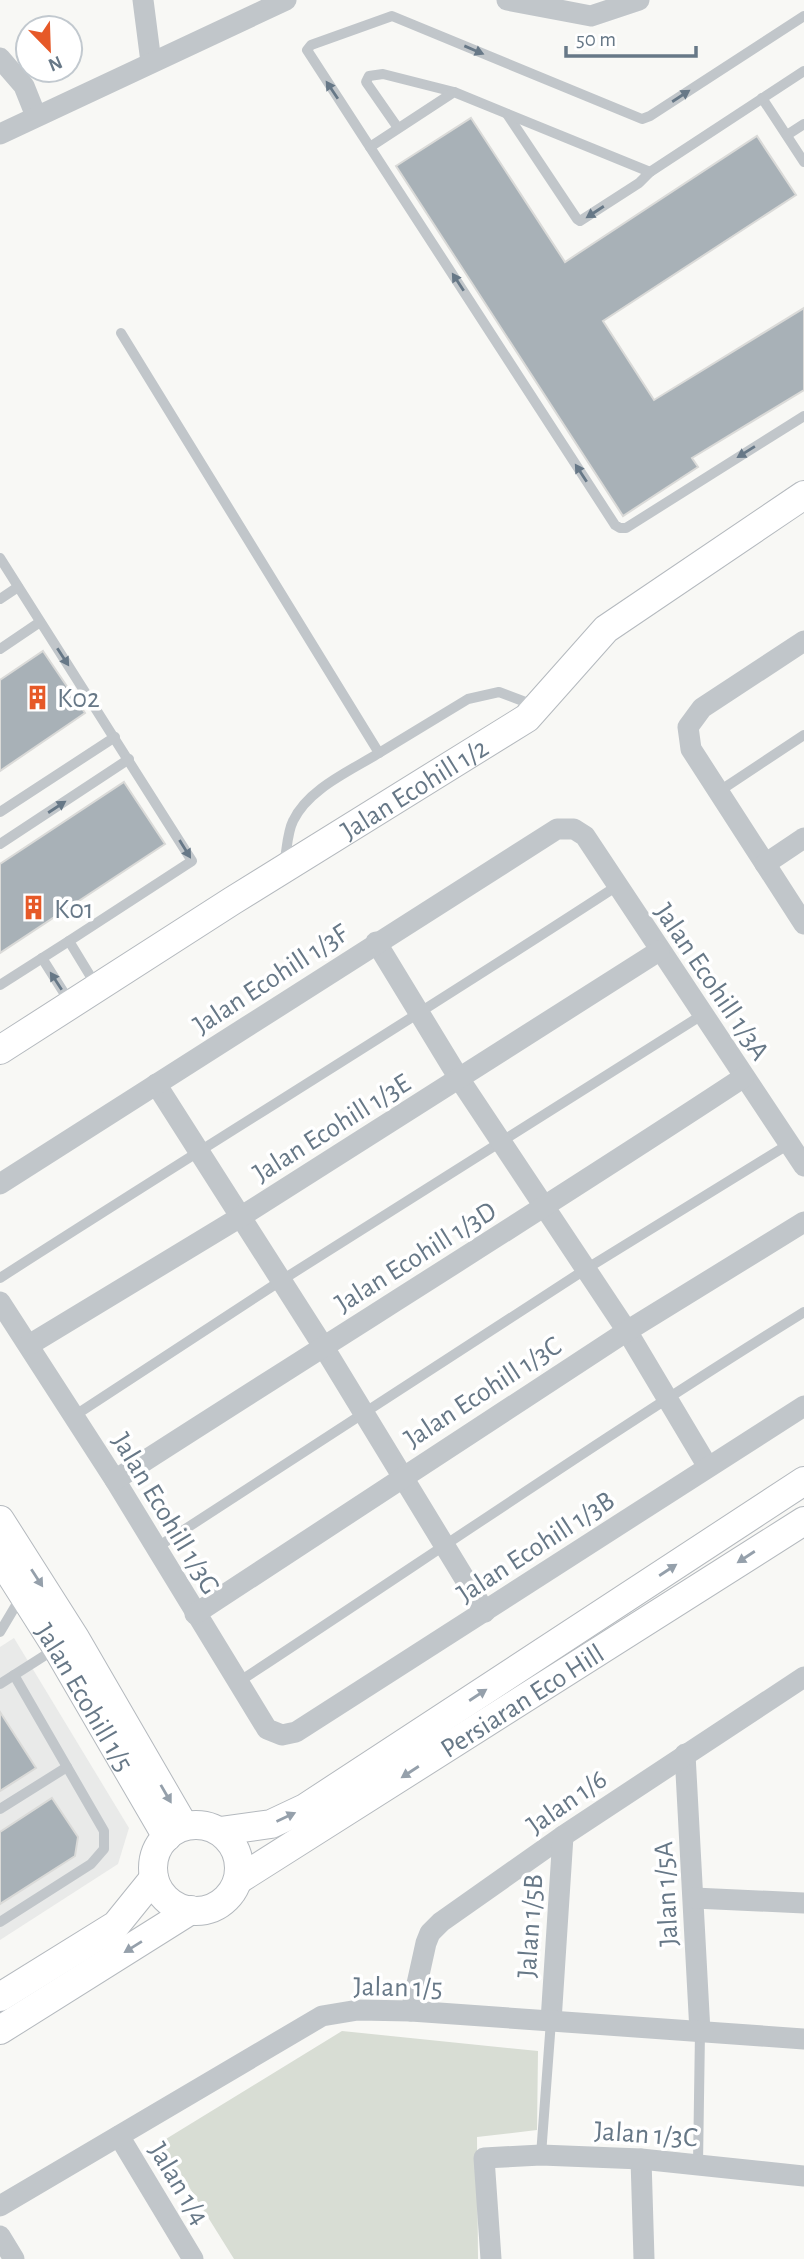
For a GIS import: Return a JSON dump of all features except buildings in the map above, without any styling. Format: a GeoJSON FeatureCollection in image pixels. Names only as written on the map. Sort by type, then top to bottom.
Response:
{"type":"FeatureCollection","features":[{"type":"Feature","properties":{"kind":"street"},"geometry":{"type":"LineString","coordinates":[[143,0],[151,62]]}},
{"type":"Feature","properties":{"kind":"street"},"geometry":{"type":"LineString","coordinates":[[0,134],[286,0]]}},
{"type":"Feature","properties":{"kind":"street"},"geometry":{"type":"LineString","coordinates":[[507,0],[591,16],[639,0]]}},
{"type":"Feature","properties":{"kind":"street"},"geometry":{"type":"LineString","coordinates":[[0,58],[24,86],[36,116]]}},
{"type":"Feature","properties":{"kind":"street","name":"Jalan Ecohill 1/2"},"geometry":{"type":"LineString","coordinates":[[0,1050],[527,718],[606,629],[804,495]]}},
{"type":"Feature","properties":{"kind":"street"},"geometry":{"type":"LineString","coordinates":[[804,641],[702,708],[688,727],[691,749],[804,924]]}},
{"type":"Feature","properties":{"kind":"street","name":"Jalan Ecohill 1/3F"},"geometry":{"type":"LineString","coordinates":[[0,1184],[557,829],[574,829]]}},
{"type":"Feature","properties":{"kind":"street","name":"Jalan Ecohill 1/3A"},"geometry":{"type":"LineString","coordinates":[[574,829],[585,836],[804,1166]]}},
{"type":"Feature","properties":{"kind":"street"},"geometry":{"type":"LineString","coordinates":[[765,864],[804,838]]}},
{"type":"Feature","properties":{"kind":"street"},"geometry":{"type":"LineString","coordinates":[[376,942],[460,1080],[627,1331],[708,1467]]}},
{"type":"Feature","properties":{"kind":"street","name":"Jalan Ecohill 1/3E"},"geometry":{"type":"LineString","coordinates":[[29,1345],[460,1080],[659,951]]}},
{"type":"Feature","properties":{"kind":"street","name":"Jalan Ecohill 1/3D"},"geometry":{"type":"LineString","coordinates":[[115,1480],[545,1207],[744,1077]]}},
{"type":"Feature","properties":{"kind":"street"},"geometry":{"type":"LineString","coordinates":[[156,1084],[282,1279],[485,1612]]}},
{"type":"Feature","properties":{"kind":"street","name":"Jalan Ecohill 1/3C"},"geometry":{"type":"LineString","coordinates":[[195,1614],[627,1331],[804,1222]]}},
{"type":"Feature","properties":{"kind":"street","name":"Jalan Ecohill 1/3G"},"geometry":{"type":"LineString","coordinates":[[0,1302],[75,1416],[267,1729],[282,1735],[296,1732]]}},
{"type":"Feature","properties":{"kind":"street","name":"Jalan Ecohill 1/3B"},"geometry":{"type":"LineString","coordinates":[[296,1732],[804,1406]]}},
{"type":"Feature","properties":{"kind":"street"},"geometry":{"type":"LineString","coordinates":[[220,1831],[271,1824],[305,1808],[804,1482]]}},
{"type":"Feature","properties":{"kind":"street"},"geometry":{"type":"LineString","coordinates":[[0,1520],[75,1638],[176,1832]]}},
{"type":"Feature","properties":{"kind":"street","name":"Persiaran Eco Hill"},"geometry":{"type":"LineString","coordinates":[[0,2030],[191,1910],[215,1907],[225,1900],[238,1880],[804,1521]]}},
{"type":"Feature","properties":{"kind":"street","name":"Jalan Ecohill 1/5"},"geometry":{"type":"LineString","coordinates":[[0,1558],[176,1832]]}},
{"type":"Feature","properties":{"kind":"street","name":"Jalan 1/6"},"geometry":{"type":"LineString","coordinates":[[411,2011],[430,1933],[441,1922],[685,1754],[804,1676]]}},
{"type":"Feature","properties":{"kind":"street","name":"Jalan 1/5A"},"geometry":{"type":"LineString","coordinates":[[685,1754],[700,2032]]}},
{"type":"Feature","properties":{"kind":"street"},"geometry":{"type":"LineString","coordinates":[[191,1910],[178,1907],[167,1900],[154,1878],[156,1852],[176,1832],[209,1826],[220,1831],[230,1840],[237,1853],[240,1866],[238,1880]]}},
{"type":"Feature","properties":{"kind":"street","name":"Jalan 1/5B"},"geometry":{"type":"LineString","coordinates":[[551,2021],[564,1836]]}},
{"type":"Feature","properties":{"kind":"street"},"geometry":{"type":"LineString","coordinates":[[0,1997],[116,1925],[154,1878]]}},
{"type":"Feature","properties":{"kind":"street"},"geometry":{"type":"LineString","coordinates":[[694,1898],[804,1903]]}},
{"type":"Feature","properties":{"kind":"street","name":"Jalan 1/5"},"geometry":{"type":"LineString","coordinates":[[0,2206],[321,2016],[358,2010],[411,2011],[804,2039]]}},
{"type":"Feature","properties":{"kind":"street","name":"Jalan 1/4"},"geometry":{"type":"LineString","coordinates":[[119,2136],[193,2259]]}},
{"type":"Feature","properties":{"kind":"street","name":"Jalan 1/3C"},"geometry":{"type":"LineString","coordinates":[[491,2259],[484,2158],[541,2155],[640,2159],[804,2176]]}},
{"type":"Feature","properties":{"kind":"street"},"geometry":{"type":"LineString","coordinates":[[640,2159],[644,2259]]}},
{"type":"Feature","properties":{"kind":"street"},"geometry":{"type":"LineString","coordinates":[[0,2236],[14,2259]]}},
{"type":"Feature","properties":{"kind":"lane"},"geometry":{"type":"LineString","coordinates":[[804,16],[642,119],[398,18],[385,17],[311,45],[307,50],[615,525],[626,528],[804,416]]}},
{"type":"Feature","properties":{"kind":"lane"},"geometry":{"type":"LineString","coordinates":[[507,114],[576,219],[580,221],[804,71]]}},
{"type":"Feature","properties":{"kind":"lane"},"geometry":{"type":"LineString","coordinates":[[398,128],[366,82],[369,76],[383,74],[454,92],[650,172]]}},
{"type":"Feature","properties":{"kind":"lane"},"geometry":{"type":"LineString","coordinates":[[370,146],[454,92]]}},
{"type":"Feature","properties":{"kind":"lane"},"geometry":{"type":"LineString","coordinates":[[762,98],[804,162]]}},
{"type":"Feature","properties":{"kind":"lane"},"geometry":{"type":"LineString","coordinates":[[787,135],[804,124]]}},
{"type":"Feature","properties":{"kind":"lane"},"geometry":{"type":"LineString","coordinates":[[121,333],[379,753]]}},
{"type":"Feature","properties":{"kind":"lane"},"geometry":{"type":"LineString","coordinates":[[0,558],[192,861],[0,985]]}},
{"type":"Feature","properties":{"kind":"lane"},"geometry":{"type":"LineString","coordinates":[[0,599],[18,587]]}},
{"type":"Feature","properties":{"kind":"lane"},"geometry":{"type":"LineString","coordinates":[[0,649],[40,622]]}},
{"type":"Feature","properties":{"kind":"lane"},"geometry":{"type":"LineString","coordinates":[[284,869],[292,822],[304,804],[325,786],[468,699],[499,692],[536,707]]}},
{"type":"Feature","properties":{"kind":"lane"},"geometry":{"type":"LineString","coordinates":[[718,792],[804,735]]}},
{"type":"Feature","properties":{"kind":"lane"},"geometry":{"type":"LineString","coordinates":[[0,813],[115,737]]}},
{"type":"Feature","properties":{"kind":"lane"},"geometry":{"type":"LineString","coordinates":[[0,844],[129,760]]}},
{"type":"Feature","properties":{"kind":"lane"},"geometry":{"type":"LineString","coordinates":[[0,1278],[199,1150],[420,1014],[617,886]]}},
{"type":"Feature","properties":{"kind":"lane"},"geometry":{"type":"LineString","coordinates":[[69,941],[97,987]]}},
{"type":"Feature","properties":{"kind":"lane"},"geometry":{"type":"LineString","coordinates":[[42,958],[71,1004]]}},
{"type":"Feature","properties":{"kind":"lane"},"geometry":{"type":"LineString","coordinates":[[75,1416],[282,1279],[702,1015]]}},
{"type":"Feature","properties":{"kind":"lane"},"geometry":{"type":"LineString","coordinates":[[156,1548],[586,1269],[789,1144]]}},
{"type":"Feature","properties":{"kind":"lane"},"geometry":{"type":"LineString","coordinates":[[237,1683],[666,1397],[804,1312]]}},
{"type":"Feature","properties":{"kind":"lane"},"geometry":{"type":"LineString","coordinates":[[0,1632],[23,1593]]}},
{"type":"Feature","properties":{"kind":"lane"},"geometry":{"type":"LineString","coordinates":[[0,1684],[57,1648]]}},
{"type":"Feature","properties":{"kind":"lane"},"geometry":{"type":"LineString","coordinates":[[0,1922],[91,1864],[104,1849],[104,1830],[14,1675]]}},
{"type":"Feature","properties":{"kind":"lane"},"geometry":{"type":"LineString","coordinates":[[0,1809],[67,1768]]}},
{"type":"Feature","properties":{"kind":"lane"},"geometry":{"type":"LineString","coordinates":[[541,2155],[551,2021]]}},
{"type":"Feature","properties":{"kind":"lane"},"geometry":{"type":"LineString","coordinates":[[698,2164],[700,2032]]}},
{"type":"Feature","properties":{"kind":"shaded area"},"geometry":{"type":"Polygon","coordinates":[[[14,1638],[129,1828],[118,1864],[0,1940],[0,1647],[14,1638]]]}},
{"type":"Feature","properties":{"kind":"shaded area"},"geometry":{"type":"Polygon","coordinates":[[[342,2031],[538,2051],[537,2130],[477,2137],[478,2259],[234,2259],[161,2142],[342,2031]]]}},
{"type":"Feature","properties":{"kind":"place","name":"K02"},"geometry":{"type":"Point","coordinates":[37,697]}},
{"type":"Feature","properties":{"kind":"place","name":"K01"},"geometry":{"type":"Point","coordinates":[34,908]}}]}
